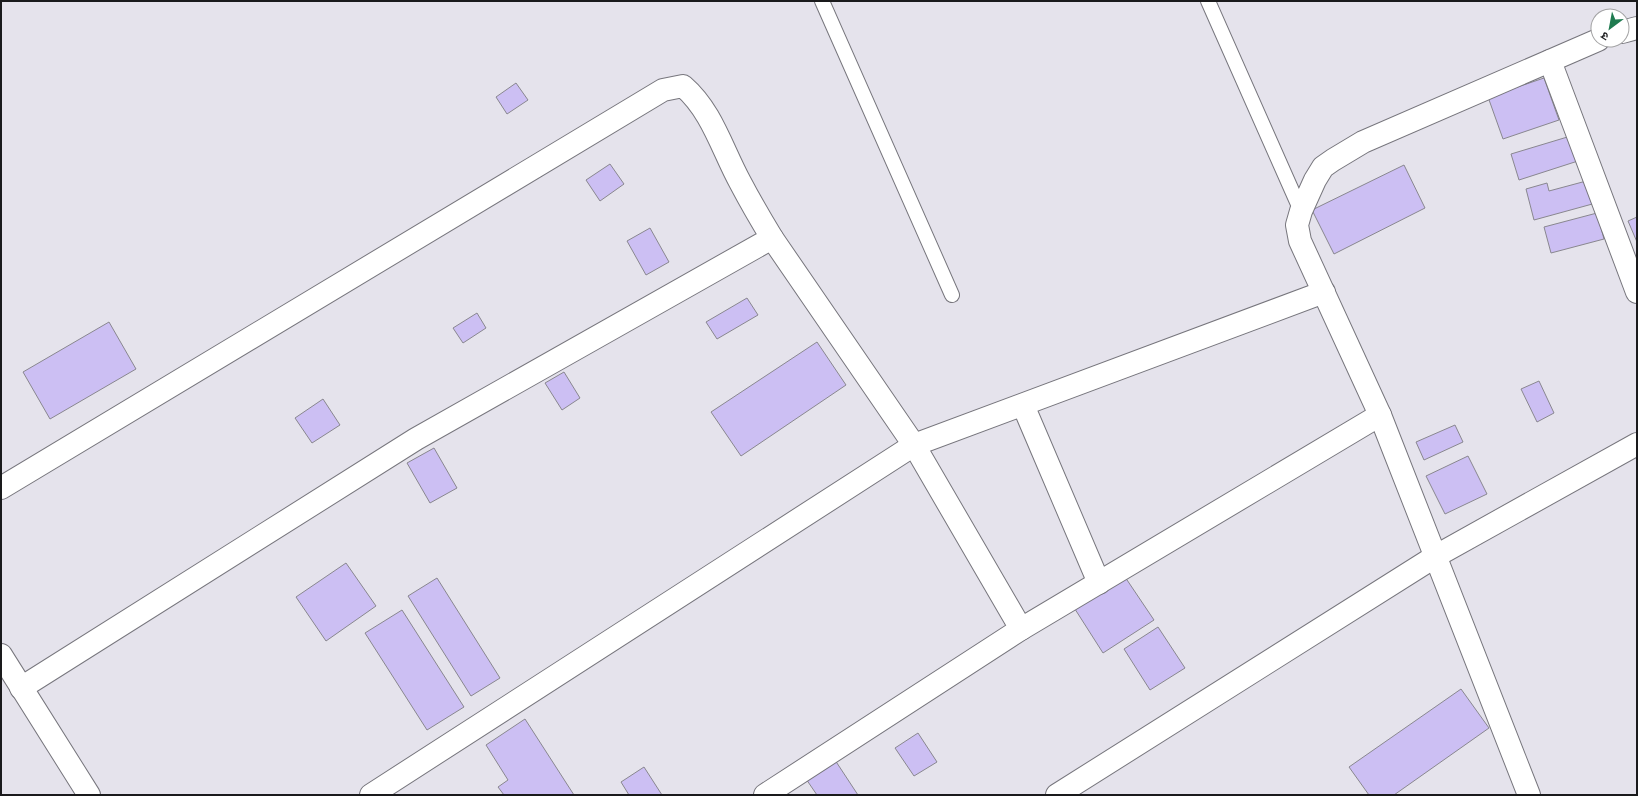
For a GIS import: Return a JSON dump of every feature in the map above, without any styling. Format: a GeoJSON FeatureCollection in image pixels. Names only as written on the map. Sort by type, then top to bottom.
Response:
{"type":"FeatureCollection","features":[{"type":"Feature","properties":{"kind":"street"},"geometry":{"type":"LineString","coordinates":[[1529,795],[1380,415],[1300,241],[1297,225],[1301,211],[1315,180],[1323,167],[1363,142],[1590,44]]}},
{"type":"Feature","properties":{"kind":"street"},"geometry":{"type":"LineString","coordinates":[[1550,61],[1637,292]]}},
{"type":"Feature","properties":{"kind":"street"},"geometry":{"type":"LineString","coordinates":[[1,488],[662,90],[682,86],[695,97],[705,111],[740,182],[772,238],[914,445],[1021,629]]}},
{"type":"Feature","properties":{"kind":"street"},"geometry":{"type":"LineString","coordinates":[[21,688],[416,439],[772,238]]}},
{"type":"Feature","properties":{"kind":"street"},"geometry":{"type":"LineString","coordinates":[[371,795],[914,445],[1324,292]]}},
{"type":"Feature","properties":{"kind":"street"},"geometry":{"type":"LineString","coordinates":[[1023,405],[1099,583]]}},
{"type":"Feature","properties":{"kind":"street"},"geometry":{"type":"LineString","coordinates":[[765,795],[1021,629],[1380,415]]}},
{"type":"Feature","properties":{"kind":"street"},"geometry":{"type":"LineString","coordinates":[[1057,795],[1436,556],[1637,444]]}},
{"type":"Feature","properties":{"kind":"street"},"geometry":{"type":"LineString","coordinates":[[1,655],[89,795]]}},
{"type":"Feature","properties":{"kind":"lane"},"geometry":{"type":"LineString","coordinates":[[822,1],[952,295]]}},
{"type":"Feature","properties":{"kind":"lane"},"geometry":{"type":"LineString","coordinates":[[1208,1],[1301,211]]}},
{"type":"Feature","properties":{"kind":"building"},"geometry":{"type":"Polygon","coordinates":[[[1544,78],[1559,120],[1503,139],[1488,97],[1544,78]]]}},
{"type":"Feature","properties":{"kind":"building"},"geometry":{"type":"Polygon","coordinates":[[[516,83],[528,100],[507,114],[496,97],[516,83]]]}},
{"type":"Feature","properties":{"kind":"building"},"geometry":{"type":"Polygon","coordinates":[[[1574,135],[1581,160],[1519,180],[1511,154],[1574,135]]]}},
{"type":"Feature","properties":{"kind":"building"},"geometry":{"type":"Polygon","coordinates":[[[610,164],[624,184],[600,201],[586,180],[610,164]]]}},
{"type":"Feature","properties":{"kind":"building"},"geometry":{"type":"Polygon","coordinates":[[[1404,165],[1425,208],[1334,254],[1312,210],[1404,165]]]}},
{"type":"Feature","properties":{"kind":"building"},"geometry":{"type":"Polygon","coordinates":[[[1590,180],[1596,203],[1534,220],[1526,189],[1547,183],[1549,191],[1590,180]]]}},
{"type":"Feature","properties":{"kind":"building"},"geometry":{"type":"Polygon","coordinates":[[[1597,213],[1604,239],[1551,253],[1544,227],[1597,213]]]}},
{"type":"Feature","properties":{"kind":"building"},"geometry":{"type":"Polygon","coordinates":[[[1637,217],[1637,242],[1628,221],[1637,217]]]}},
{"type":"Feature","properties":{"kind":"building"},"geometry":{"type":"Polygon","coordinates":[[[650,228],[669,262],[646,275],[627,241],[650,228]]]}},
{"type":"Feature","properties":{"kind":"building"},"geometry":{"type":"Polygon","coordinates":[[[747,298],[758,315],[717,339],[706,322],[747,298]]]}},
{"type":"Feature","properties":{"kind":"building"},"geometry":{"type":"Polygon","coordinates":[[[477,313],[486,328],[463,343],[453,328],[477,313]]]}},
{"type":"Feature","properties":{"kind":"building"},"geometry":{"type":"Polygon","coordinates":[[[109,322],[136,369],[50,419],[23,372],[109,322]]]}},
{"type":"Feature","properties":{"kind":"building"},"geometry":{"type":"Polygon","coordinates":[[[817,342],[846,385],[741,456],[711,412],[817,342]]]}},
{"type":"Feature","properties":{"kind":"building"},"geometry":{"type":"Polygon","coordinates":[[[564,372],[580,398],[562,410],[545,383],[564,372]]]}},
{"type":"Feature","properties":{"kind":"building"},"geometry":{"type":"Polygon","coordinates":[[[1539,381],[1554,413],[1537,422],[1521,389],[1539,381]]]}},
{"type":"Feature","properties":{"kind":"building"},"geometry":{"type":"Polygon","coordinates":[[[323,399],[340,425],[312,443],[295,418],[323,399]]]}},
{"type":"Feature","properties":{"kind":"building"},"geometry":{"type":"Polygon","coordinates":[[[1455,425],[1463,442],[1424,460],[1416,442],[1455,425]]]}},
{"type":"Feature","properties":{"kind":"building"},"geometry":{"type":"Polygon","coordinates":[[[434,448],[457,488],[430,503],[407,463],[434,448]]]}},
{"type":"Feature","properties":{"kind":"building"},"geometry":{"type":"Polygon","coordinates":[[[1468,456],[1487,494],[1445,514],[1426,476],[1468,456]]]}},
{"type":"Feature","properties":{"kind":"building"},"geometry":{"type":"Polygon","coordinates":[[[346,563],[376,606],[326,641],[296,597],[346,563]]]}},
{"type":"Feature","properties":{"kind":"building"},"geometry":{"type":"Polygon","coordinates":[[[1123,574],[1154,620],[1103,653],[1073,606],[1123,574]]]}},
{"type":"Feature","properties":{"kind":"building"},"geometry":{"type":"Polygon","coordinates":[[[437,578],[500,678],[471,696],[408,596],[437,578]]]}},
{"type":"Feature","properties":{"kind":"building"},"geometry":{"type":"Polygon","coordinates":[[[402,610],[464,707],[427,730],[365,633],[402,610]]]}},
{"type":"Feature","properties":{"kind":"building"},"geometry":{"type":"Polygon","coordinates":[[[1158,627],[1185,668],[1150,690],[1124,649],[1158,627]]]}},
{"type":"Feature","properties":{"kind":"building"},"geometry":{"type":"Polygon","coordinates":[[[1461,689],[1489,728],[1394,795],[1369,795],[1349,767],[1461,689]]]}},
{"type":"Feature","properties":{"kind":"building"},"geometry":{"type":"Polygon","coordinates":[[[525,719],[574,795],[504,795],[498,787],[508,780],[486,745],[525,719]]]}},
{"type":"Feature","properties":{"kind":"building"},"geometry":{"type":"Polygon","coordinates":[[[918,733],[937,762],[914,776],[895,748],[918,733]]]}},
{"type":"Feature","properties":{"kind":"building"},"geometry":{"type":"Polygon","coordinates":[[[833,757],[858,795],[817,795],[804,776],[833,757]]]}},
{"type":"Feature","properties":{"kind":"building"},"geometry":{"type":"Polygon","coordinates":[[[644,767],[662,795],[629,795],[621,782],[644,767]]]}}]}
